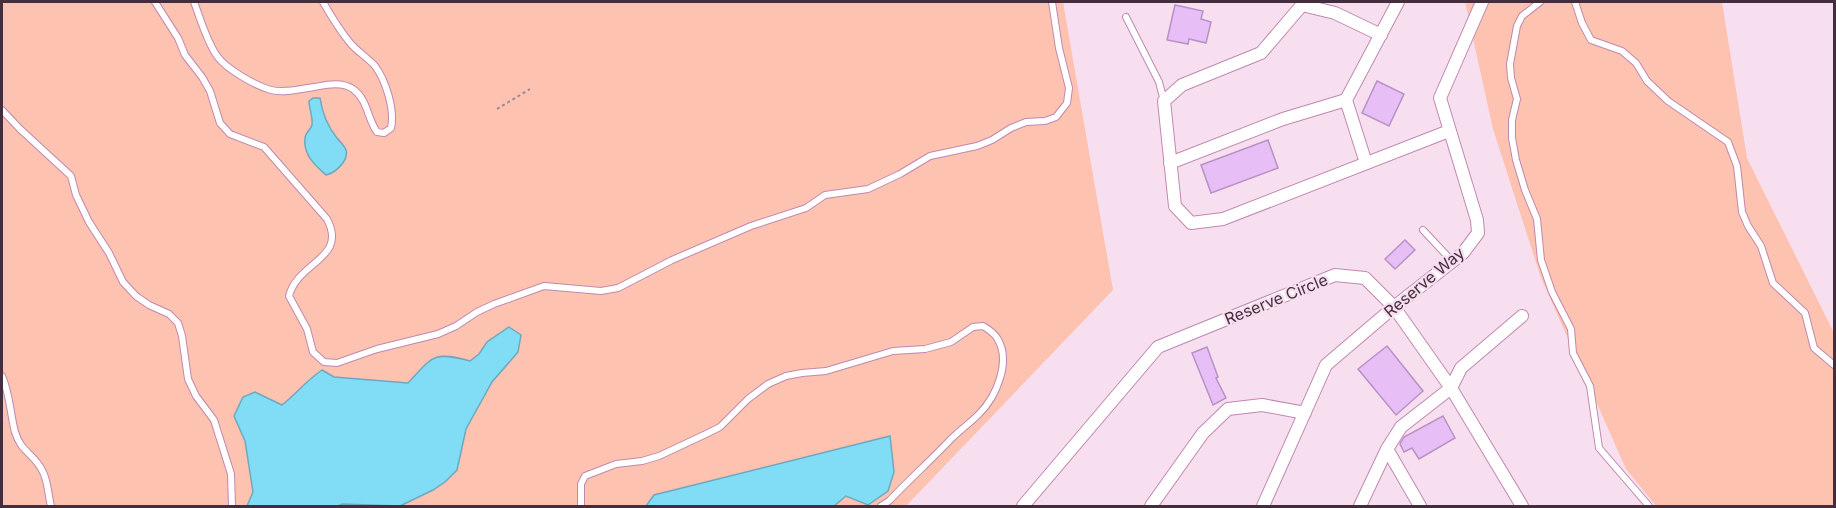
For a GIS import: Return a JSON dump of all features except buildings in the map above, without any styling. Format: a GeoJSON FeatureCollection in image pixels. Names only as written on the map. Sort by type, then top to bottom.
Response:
{"type":"FeatureCollection","features":[{"type":"Feature","properties":{"kind":"street"},"geometry":{"type":"LineString","coordinates":[[1170,163],[1292,116],[1346,100],[1398,2]]}},
{"type":"Feature","properties":{"kind":"street","name":"Reserve Way"},"geometry":{"type":"LineString","coordinates":[[1263,507],[1326,365],[1462,253],[1478,233],[1477,220],[1440,98],[1482,2]]}},
{"type":"Feature","properties":{"kind":"street"},"geometry":{"type":"LineString","coordinates":[[1381,35],[1335,13],[1302,5],[1261,53],[1182,85],[1164,101],[1174,206],[1191,223],[1223,219],[1449,131]]}},
{"type":"Feature","properties":{"kind":"street"},"geometry":{"type":"LineString","coordinates":[[1346,100],[1366,163]]}},
{"type":"Feature","properties":{"kind":"street","name":"Reserve Circle"},"geometry":{"type":"LineString","coordinates":[[1025,506],[1158,347],[1335,275],[1365,278],[1394,307],[1451,388],[1522,507]]}},
{"type":"Feature","properties":{"kind":"street"},"geometry":{"type":"LineString","coordinates":[[1360,507],[1387,448],[1401,427],[1451,388],[1461,368],[1522,316]]}},
{"type":"Feature","properties":{"kind":"street"},"geometry":{"type":"LineString","coordinates":[[1151,507],[1203,433],[1228,409],[1262,405],[1305,413]]}},
{"type":"Feature","properties":{"kind":"street"},"geometry":{"type":"LineString","coordinates":[[1387,448],[1420,507]]}},
{"type":"Feature","properties":{"kind":"lane"},"geometry":{"type":"LineString","coordinates":[[154,2],[171,25],[184,55],[210,91],[220,123],[230,134],[264,147],[327,219],[333,230],[332,241],[326,254],[297,277],[291,286],[289,296],[307,329],[313,352],[324,362],[337,363],[377,349],[438,334],[494,304],[544,286],[601,291],[618,288],[672,260],[751,226],[806,208],[825,195],[868,189],[930,156],[977,146],[1026,122],[1045,121],[1056,117],[1067,103],[1069,88],[1059,48],[1052,2]]}},
{"type":"Feature","properties":{"kind":"lane"},"geometry":{"type":"LineString","coordinates":[[195,2],[208,40],[219,58],[230,69],[270,90],[298,90],[340,84],[351,88],[362,97],[372,125],[377,132],[384,133],[391,128],[393,120],[382,79],[374,65],[345,36],[323,2]]}},
{"type":"Feature","properties":{"kind":"lane"},"geometry":{"type":"LineString","coordinates":[[1539,2],[1522,16],[1517,26],[1510,64],[1517,99],[1512,129],[1516,160],[1537,219],[1541,260],[1552,292],[1571,329],[1573,353],[1590,386],[1599,448],[1650,507]]}},
{"type":"Feature","properties":{"kind":"lane"},"geometry":{"type":"LineString","coordinates":[[1575,2],[1591,40],[1622,51],[1636,63],[1647,81],[1668,101],[1728,142],[1737,166],[1742,212],[1761,246],[1773,282],[1805,313],[1814,348],[1834,365]]}},
{"type":"Feature","properties":{"kind":"lane"},"geometry":{"type":"LineString","coordinates":[[1126,17],[1159,82],[1164,101]]}},
{"type":"Feature","properties":{"kind":"lane"},"geometry":{"type":"LineString","coordinates":[[2,110],[71,176],[76,195],[89,222],[109,253],[123,282],[136,296],[169,314],[178,323],[188,379],[196,396],[214,420],[226,456],[231,474],[232,507]]}},
{"type":"Feature","properties":{"kind":"lane"},"geometry":{"type":"LineString","coordinates":[[1424,230],[1452,261]]}},
{"type":"Feature","properties":{"kind":"lane"},"geometry":{"type":"LineString","coordinates":[[581,507],[581,484],[585,476],[616,464],[642,461],[659,456],[720,427],[748,399],[768,384],[786,376],[826,371],[893,351],[925,349],[951,342],[973,327],[983,326],[996,336],[1002,347],[1003,364],[998,385],[988,403],[881,507]]}},
{"type":"Feature","properties":{"kind":"lane"},"geometry":{"type":"LineString","coordinates":[[2,376],[15,431],[22,449],[37,461],[44,472],[51,507]]}},
{"type":"Feature","properties":{"kind":"path"},"geometry":{"type":"LineString","coordinates":[[497,109],[530,89]]}},
{"type":"Feature","properties":{"kind":"shaded area"},"geometry":{"type":"Polygon","coordinates":[[[2,2],[1063,2],[1113,290],[906,506],[2,506],[2,2]]]}},
{"type":"Feature","properties":{"kind":"shaded area"},"geometry":{"type":"Polygon","coordinates":[[[1465,2],[1722,2],[1747,158],[1834,333],[1834,506],[1656,506],[1626,469],[1541,278],[1493,129],[1465,2]]]}},
{"type":"Feature","properties":{"kind":"water"},"geometry":{"type":"Polygon","coordinates":[[[313,98],[320,98],[328,124],[346,150],[345,158],[340,166],[326,175],[306,150],[305,136],[312,125],[309,101],[313,98]]]}},
{"type":"Feature","properties":{"kind":"water"},"geometry":{"type":"Polygon","coordinates":[[[509,327],[521,335],[518,352],[492,382],[466,429],[457,470],[445,482],[400,506],[342,504],[338,506],[247,506],[253,492],[245,441],[234,416],[243,397],[255,392],[282,405],[322,370],[334,377],[408,383],[434,358],[448,356],[470,361],[479,354],[487,342],[509,327]]]}},
{"type":"Feature","properties":{"kind":"water"},"geometry":{"type":"Polygon","coordinates":[[[890,436],[894,472],[888,491],[868,505],[846,496],[834,506],[646,506],[654,495],[890,436]]]}}]}
